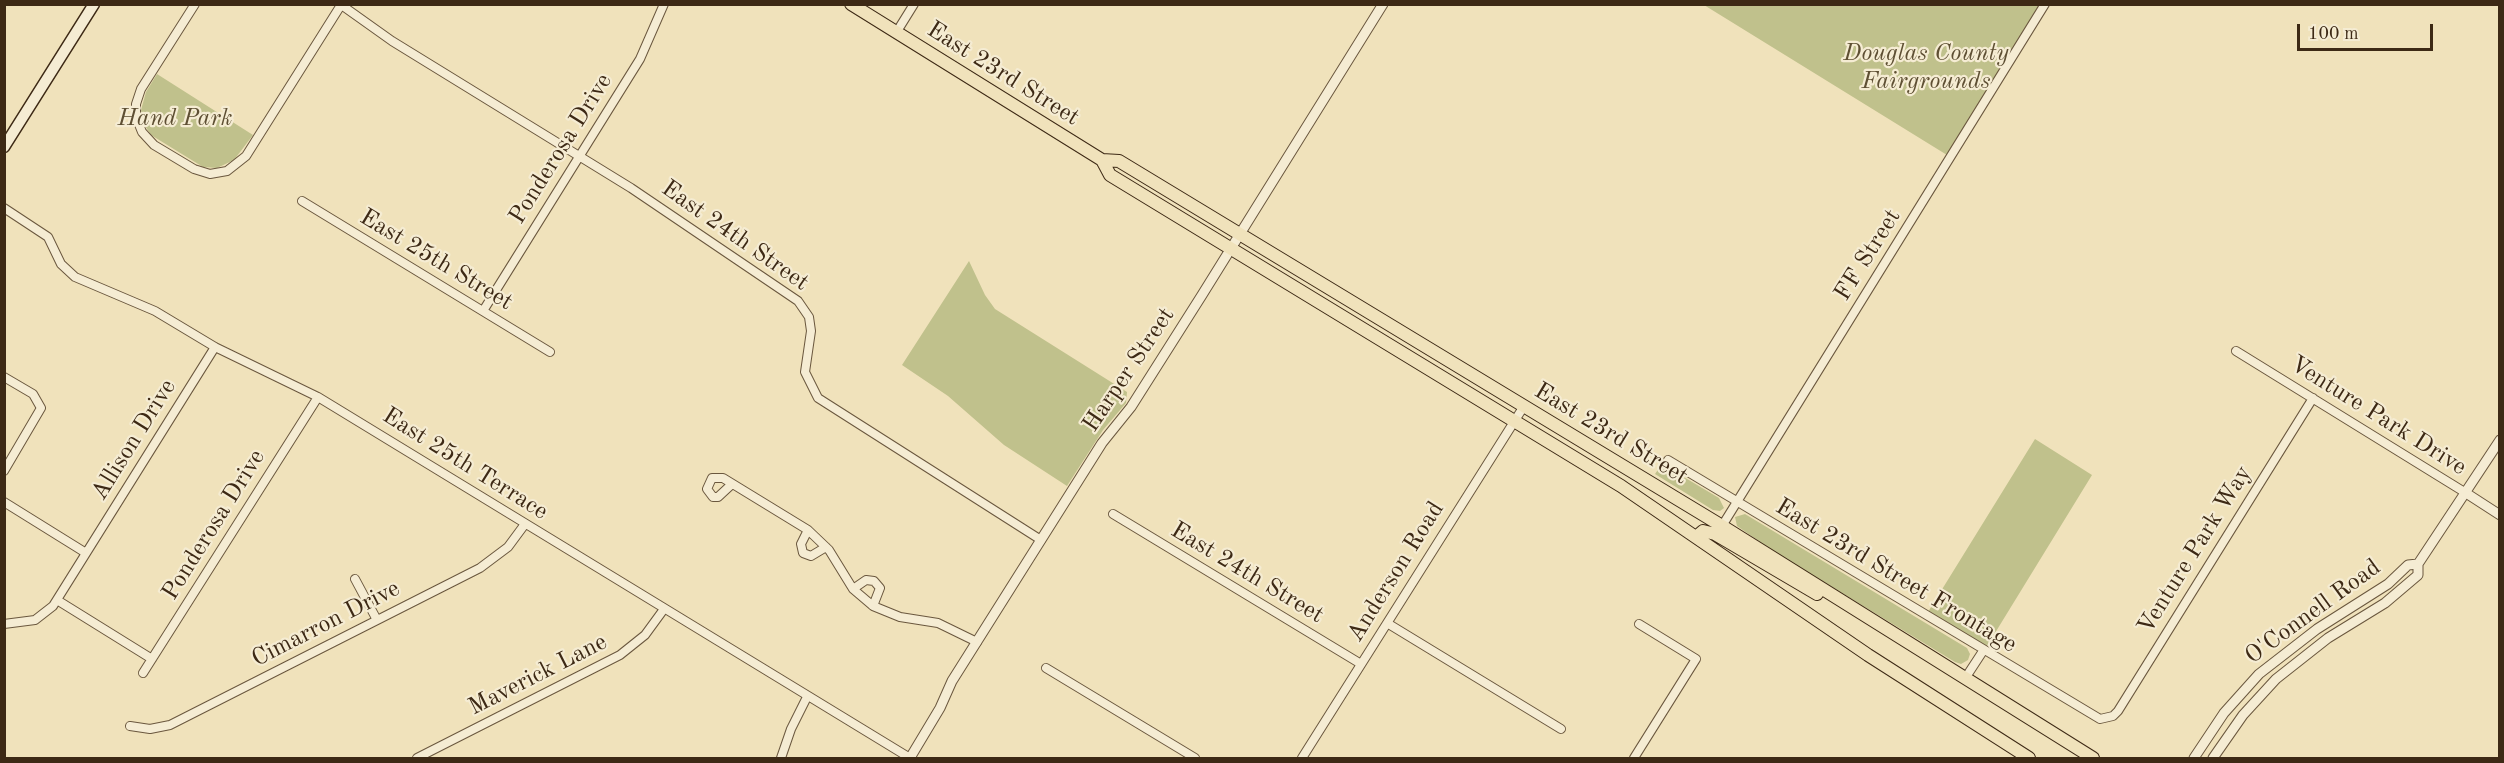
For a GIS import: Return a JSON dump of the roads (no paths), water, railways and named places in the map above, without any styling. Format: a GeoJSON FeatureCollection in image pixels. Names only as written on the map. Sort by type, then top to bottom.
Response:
{"type":"FeatureCollection","features":[{"type":"Feature","properties":{"kind":"main road"},"geometry":{"type":"LineString","coordinates":[[4,147],[94,4]]}},
{"type":"Feature","properties":{"kind":"main road","name":"East 23rd Street"},"geometry":{"type":"LineString","coordinates":[[851,4],[1102,160],[1110,175],[1602,474],[1851,643],[2029,759]]}},
{"type":"Feature","properties":{"kind":"main road","name":"East 23rd Street"},"geometry":{"type":"LineString","coordinates":[[1102,160],[1119,160],[1722,526],[1966,677],[2093,759]]}},
{"type":"Feature","properties":{"kind":"main road"},"geometry":{"type":"LineString","coordinates":[[1696,537],[1702,531],[1710,532],[1816,593],[1842,600]]}},
{"type":"Feature","properties":{"kind":"street"},"geometry":{"type":"LineString","coordinates":[[195,4],[141,89],[136,104],[136,117],[142,132],[154,145],[194,169],[210,174],[227,171],[246,156],[340,5]]}},
{"type":"Feature","properties":{"kind":"street","name":"Ponderosa Drive"},"geometry":{"type":"LineString","coordinates":[[483,311],[640,59],[664,4]]}},
{"type":"Feature","properties":{"kind":"street"},"geometry":{"type":"LineString","coordinates":[[897,33],[914,4]]}},
{"type":"Feature","properties":{"kind":"street","name":"Harper Street"},"geometry":{"type":"LineString","coordinates":[[910,758],[977,642],[1109,434],[1140,393],[1383,4]]}},
{"type":"Feature","properties":{"kind":"street","name":"FF Street"},"geometry":{"type":"LineString","coordinates":[[1722,526],[2045,4]]}},
{"type":"Feature","properties":{"kind":"street","name":"East 24th Street"},"geometry":{"type":"LineString","coordinates":[[340,5],[392,41],[652,201],[798,301],[809,317],[811,331],[805,372],[818,398],[1041,540]]}},
{"type":"Feature","properties":{"kind":"street","name":"East 25th Street"},"geometry":{"type":"LineString","coordinates":[[302,201],[550,352]]}},
{"type":"Feature","properties":{"kind":"street","name":"East 25th Terrace"},"geometry":{"type":"LineString","coordinates":[[4,208],[48,237],[61,264],[75,277],[156,311],[214,347],[318,397],[910,758]]}},
{"type":"Feature","properties":{"kind":"street","name":"Allison Drive"},"geometry":{"type":"LineString","coordinates":[[4,624],[35,620],[50,609],[57,600],[214,347]]}},
{"type":"Feature","properties":{"kind":"street","name":"Venture Park Drive"},"geometry":{"type":"LineString","coordinates":[[2236,351],[2499,515]]}},
{"type":"Feature","properties":{"kind":"street"},"geometry":{"type":"LineString","coordinates":[[4,377],[33,394],[40,408],[4,471]]}},
{"type":"Feature","properties":{"kind":"street","name":"Ponderosa Drive"},"geometry":{"type":"LineString","coordinates":[[143,673],[318,397]]}},
{"type":"Feature","properties":{"kind":"street","name":"Venture Park Way"},"geometry":{"type":"LineString","coordinates":[[2106,718],[2118,711],[2313,398]]}},
{"type":"Feature","properties":{"kind":"street","name":"Anderson Road"},"geometry":{"type":"LineString","coordinates":[[1302,759],[1524,406]]}},
{"type":"Feature","properties":{"kind":"street","name":"O'Connell Road"},"geometry":{"type":"LineString","coordinates":[[2213,759],[2243,715],[2276,679],[2317,646],[2400,591],[2418,575],[2418,564],[2499,440]]}},
{"type":"Feature","properties":{"kind":"street","name":"East 23rd Street Frontage"},"geometry":{"type":"LineString","coordinates":[[1668,460],[2092,717],[2106,718]]}},
{"type":"Feature","properties":{"kind":"street"},"geometry":{"type":"LineString","coordinates":[[732,484],[808,530],[826,547],[853,589],[873,606],[900,617],[938,623],[977,642]]}},
{"type":"Feature","properties":{"kind":"street"},"geometry":{"type":"LineString","coordinates":[[4,502],[86,553]]}},
{"type":"Feature","properties":{"kind":"street","name":"East 24th Street"},"geometry":{"type":"LineString","coordinates":[[1113,514],[1360,664]]}},
{"type":"Feature","properties":{"kind":"street","name":"Cimarron Drive"},"geometry":{"type":"LineString","coordinates":[[130,726],[150,729],[170,725],[377,620],[497,557],[525,524]]}},
{"type":"Feature","properties":{"kind":"street"},"geometry":{"type":"LineString","coordinates":[[808,530],[801,544],[803,553],[811,556],[826,547]]}},
{"type":"Feature","properties":{"kind":"street","name":"O'Connell Road"},"geometry":{"type":"LineString","coordinates":[[2194,759],[2224,713],[2250,682],[2317,629],[2370,596],[2408,564],[2418,564]]}},
{"type":"Feature","properties":{"kind":"street"},"geometry":{"type":"LineString","coordinates":[[355,579],[377,620]]}},
{"type":"Feature","properties":{"kind":"street"},"geometry":{"type":"LineString","coordinates":[[853,589],[866,580],[874,581],[880,588],[873,606]]}},
{"type":"Feature","properties":{"kind":"street"},"geometry":{"type":"LineString","coordinates":[[57,600],[152,659]]}},
{"type":"Feature","properties":{"kind":"street","name":"Maverick Lane"},"geometry":{"type":"LineString","coordinates":[[417,759],[620,655],[645,635],[664,609]]}},
{"type":"Feature","properties":{"kind":"street"},"geometry":{"type":"LineString","coordinates":[[1387,623],[1561,729]]}},
{"type":"Feature","properties":{"kind":"street"},"geometry":{"type":"LineString","coordinates":[[1634,759],[1696,659],[1639,624]]}},
{"type":"Feature","properties":{"kind":"street"},"geometry":{"type":"LineString","coordinates":[[1966,677],[1983,651]]}},
{"type":"Feature","properties":{"kind":"street"},"geometry":{"type":"LineString","coordinates":[[1046,668],[1195,759]]}},
{"type":"Feature","properties":{"kind":"street"},"geometry":{"type":"LineString","coordinates":[[781,759],[791,729],[807,697]]}},
{"type":"Feature","properties":{"kind":"park label","name":"Douglas County Fairgrounds"},"geometry":{"type":"Point","coordinates":[1926,68]}},
{"type":"Feature","properties":{"kind":"park label","name":"Hand Park"},"geometry":{"type":"Point","coordinates":[175,119]}}]}
